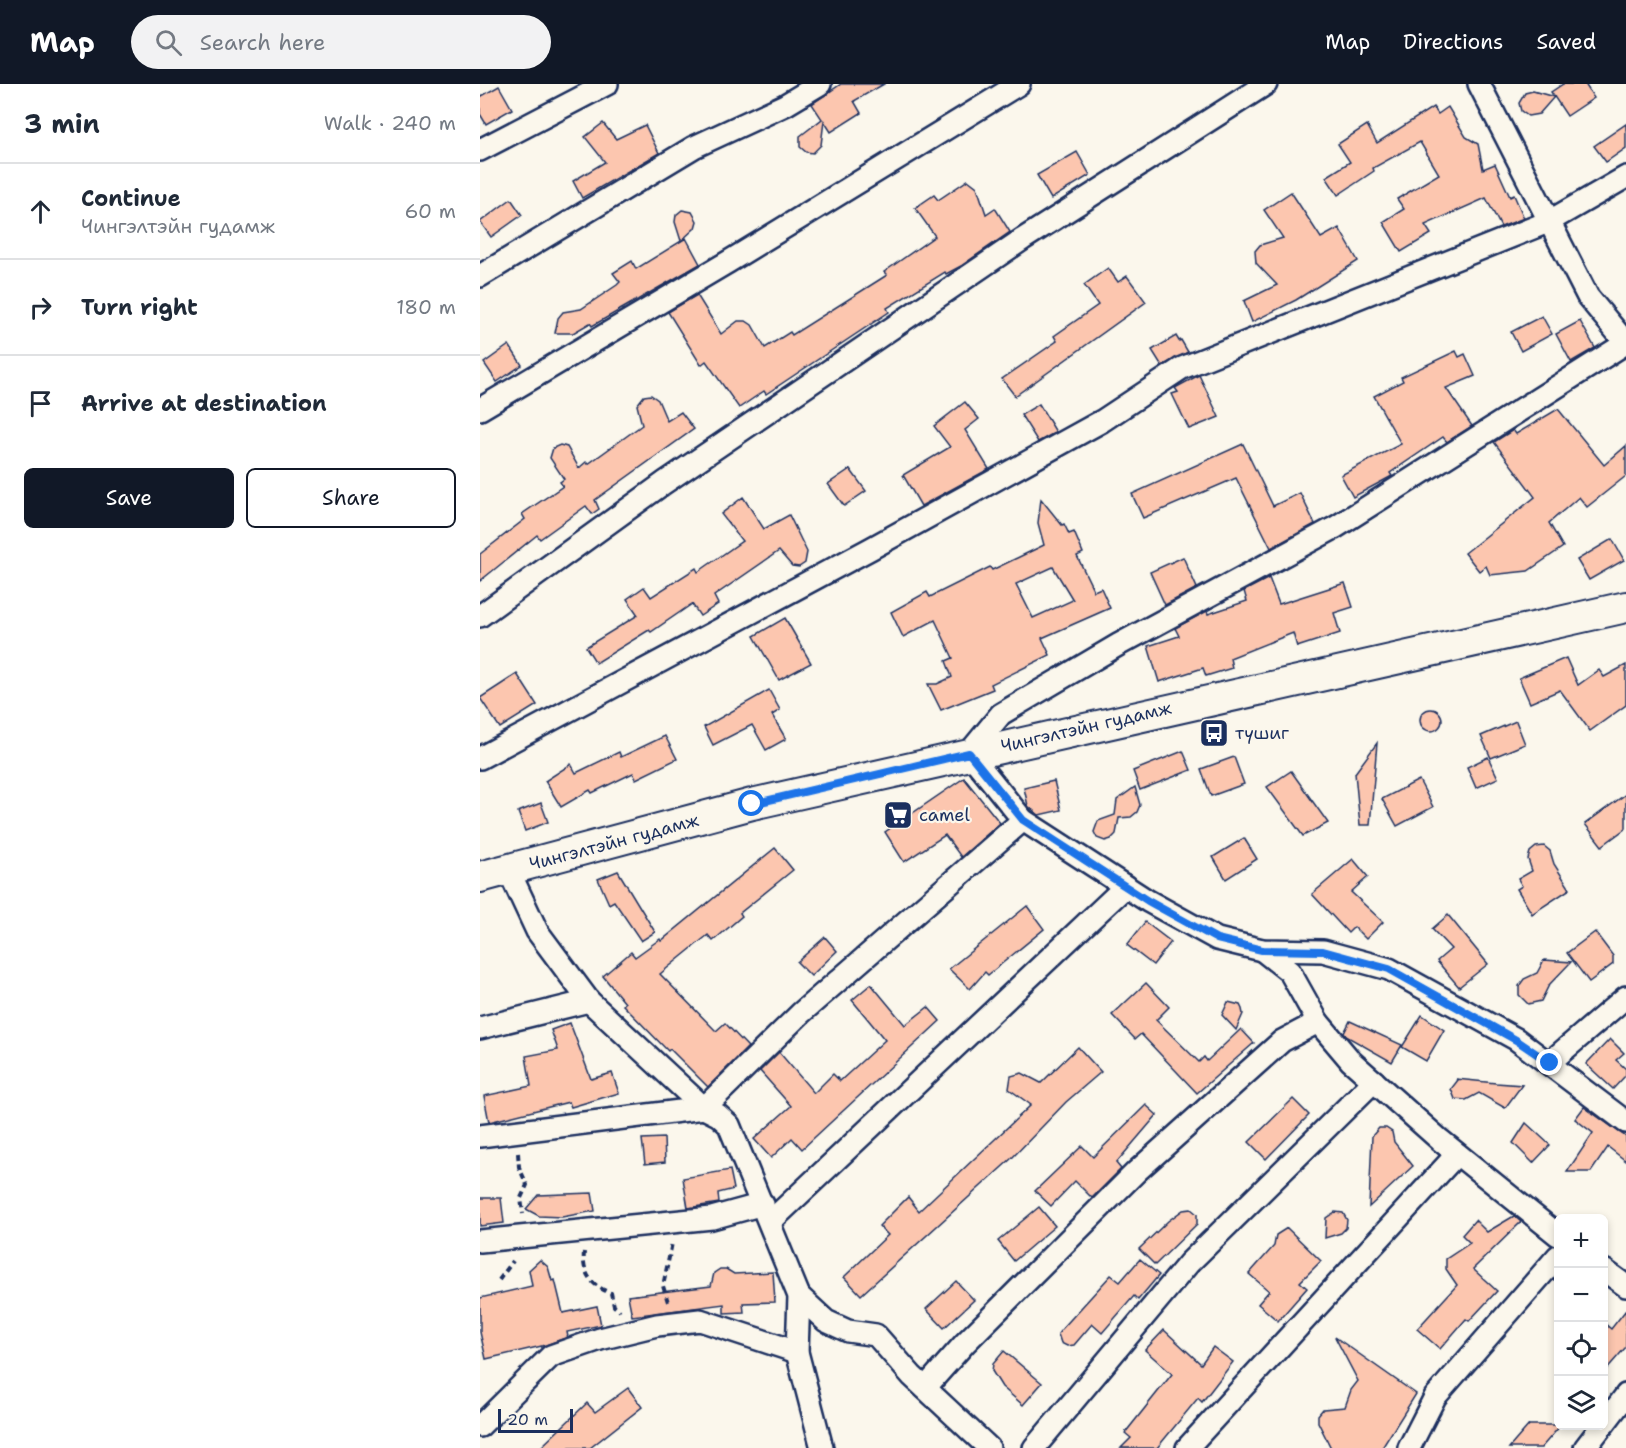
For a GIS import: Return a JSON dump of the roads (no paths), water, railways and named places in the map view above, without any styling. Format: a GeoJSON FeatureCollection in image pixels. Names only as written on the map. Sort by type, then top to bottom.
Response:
{"type":"FeatureCollection","features":[{"type":"Feature","properties":{"kind":"main road","name":"Чингэлтэйн гудамж"},"geometry":{"type":"LineString","coordinates":[[480,877],[752,804],[969,753],[1626,607]]}},
{"type":"Feature","properties":{"kind":"street"},"geometry":{"type":"LineString","coordinates":[[480,150],[607,84]]}},
{"type":"Feature","properties":{"kind":"street"},"geometry":{"type":"LineString","coordinates":[[480,276],[694,147],[784,105],[820,84]]}},
{"type":"Feature","properties":{"kind":"street"},"geometry":{"type":"LineString","coordinates":[[480,409],[728,262],[1019,84]]}},
{"type":"Feature","properties":{"kind":"street"},"geometry":{"type":"LineString","coordinates":[[480,616],[664,483],[1003,252],[1266,84]]}},
{"type":"Feature","properties":{"kind":"street"},"geometry":{"type":"LineString","coordinates":[[1479,84],[1588,297],[1626,343],[1336,527],[1118,645],[1001,714],[969,753],[1023,820],[1126,886],[1217,939],[1262,950],[1323,951],[1389,969],[1516,1040],[1550,1063],[1626,1122]]}},
{"type":"Feature","properties":{"kind":"street"},"geometry":{"type":"LineString","coordinates":[[480,758],[870,549],[1102,421],[1182,368],[1548,222],[1626,177]]}},
{"type":"Feature","properties":{"kind":"street"},"geometry":{"type":"LineString","coordinates":[[480,1136],[704,1108],[801,1013],[1023,820]]}},
{"type":"Feature","properties":{"kind":"street"},"geometry":{"type":"LineString","coordinates":[[509,871],[537,931],[589,1001],[704,1108],[718,1114],[729,1125],[799,1296],[797,1352],[822,1448]]}},
{"type":"Feature","properties":{"kind":"street"},"geometry":{"type":"LineString","coordinates":[[480,1241],[766,1213],[1126,886]]}},
{"type":"Feature","properties":{"kind":"street"},"geometry":{"type":"LineString","coordinates":[[1262,950],[1290,972],[1318,1022],[1351,1061],[1458,1154],[1554,1232]]}},
{"type":"Feature","properties":{"kind":"street"},"geometry":{"type":"LineString","coordinates":[[1550,1063],[1626,997]]}},
{"type":"Feature","properties":{"kind":"street"},"geometry":{"type":"LineString","coordinates":[[480,1028],[589,1001]]}},
{"type":"Feature","properties":{"kind":"street"},"geometry":{"type":"LineString","coordinates":[[925,1388],[965,1343],[1137,1171],[1282,1041],[1318,1022]]}},
{"type":"Feature","properties":{"kind":"street"},"geometry":{"type":"LineString","coordinates":[[1034,1448],[1189,1263],[1374,1081]]}},
{"type":"Feature","properties":{"kind":"street"},"geometry":{"type":"LineString","coordinates":[[1187,1448],[1458,1154]]}},
{"type":"Feature","properties":{"kind":"street"},"geometry":{"type":"LineString","coordinates":[[1409,1448],[1435,1396],[1554,1261]]}},
{"type":"Feature","properties":{"kind":"street"},"geometry":{"type":"LineString","coordinates":[[1608,1273],[1626,1286]]}},
{"type":"Feature","properties":{"kind":"street"},"geometry":{"type":"LineString","coordinates":[[799,1296],[826,1321],[848,1330],[876,1335],[925,1388],[989,1448]]}},
{"type":"Feature","properties":{"kind":"street"},"geometry":{"type":"LineString","coordinates":[[480,1426],[551,1356],[624,1333],[700,1320],[797,1352]]}},
{"type":"Feature","properties":{"kind":"street"},"geometry":{"type":"LineString","coordinates":[[1608,1418],[1626,1395]]}},
{"type":"Feature","properties":{"kind":"street"},"geometry":{"type":"LineString","coordinates":[[1585,1448],[1599,1430]]}},
{"type":"Feature","properties":{"kind":"place","name":"түшиг"},"geometry":{"type":"Point","coordinates":[1214,733]}},
{"type":"Feature","properties":{"kind":"place","name":"camel"},"geometry":{"type":"Point","coordinates":[898,815]}}]}
